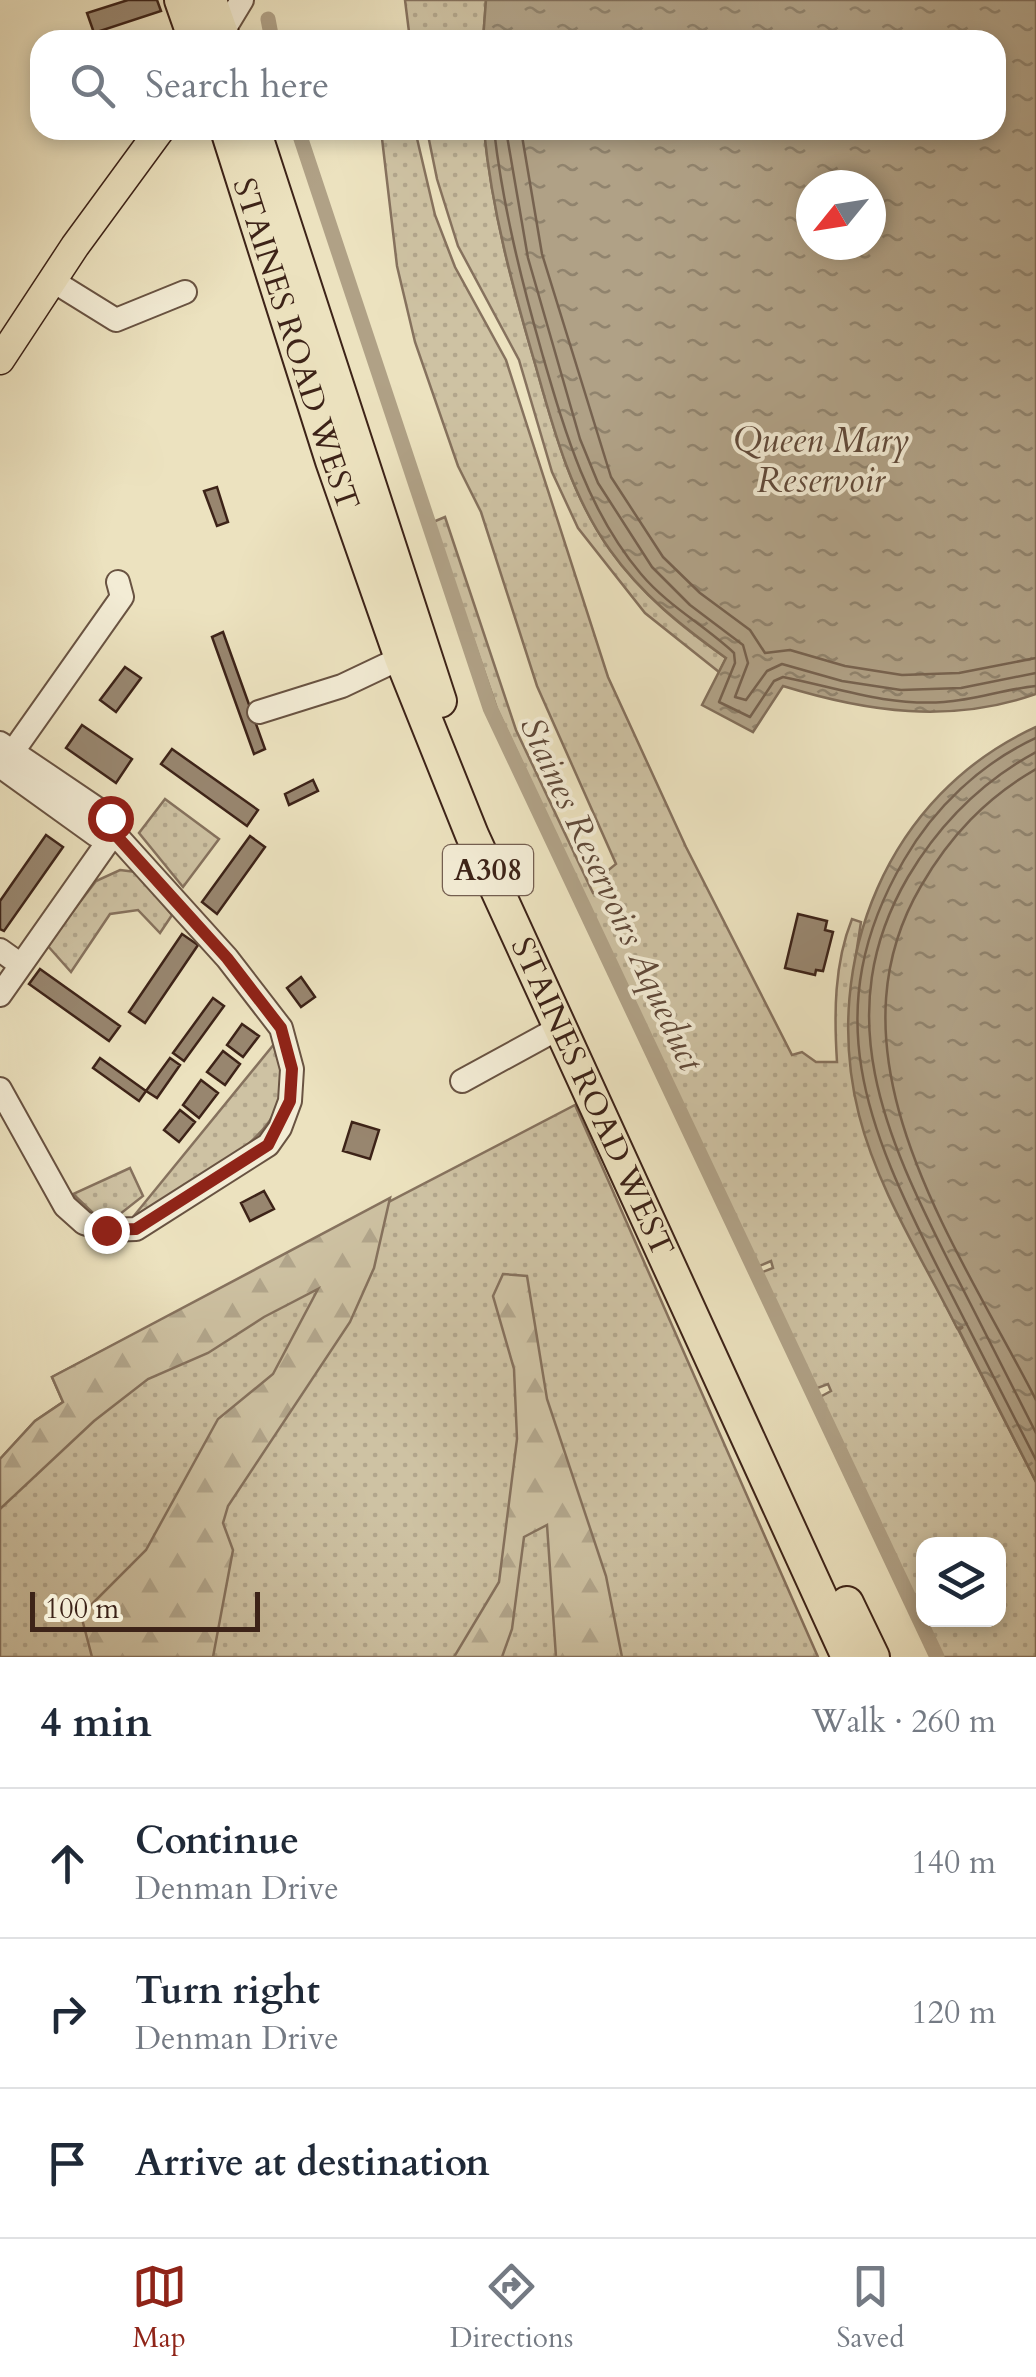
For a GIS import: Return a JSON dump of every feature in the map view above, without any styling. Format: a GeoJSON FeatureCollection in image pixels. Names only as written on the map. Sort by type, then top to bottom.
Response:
{"type":"FeatureCollection","features":[{"type":"Feature","properties":{"kind":"highway"},"geometry":{"type":"LineString","coordinates":[[181,0],[208,30]]}},
{"type":"Feature","properties":{"kind":"highway"},"geometry":{"type":"LineString","coordinates":[[210,0],[214,30]]}},
{"type":"Feature","properties":{"kind":"highway","name":"STAINES ROAD WEST"},"geometry":{"type":"LineString","coordinates":[[235,140],[307,386],[401,658],[472,836],[848,1657]]}},
{"type":"Feature","properties":{"kind":"highway","name":"STAINES ROAD WEST"},"geometry":{"type":"LineString","coordinates":[[236,140],[458,750],[540,939],[873,1657]]}},
{"type":"Feature","properties":{"kind":"main road"},"geometry":{"type":"LineString","coordinates":[[0,360],[153,140]]}},
{"type":"Feature","properties":{"kind":"street"},"geometry":{"type":"LineString","coordinates":[[221,30],[242,0]]}},
{"type":"Feature","properties":{"kind":"street"},"geometry":{"type":"LineString","coordinates":[[53,281],[116,320],[185,292]]}},
{"type":"Feature","properties":{"kind":"street"},"geometry":{"type":"LineString","coordinates":[[0,1089],[66,1206],[84,1223],[106,1230],[136,1229],[268,1145],[280,1128],[290,1101],[292,1069],[281,1028],[227,958],[114,833],[110,818],[4,757],[122,597],[118,582]]}},
{"type":"Feature","properties":{"kind":"street"},"geometry":{"type":"LineString","coordinates":[[259,712],[342,686],[401,658]]}},
{"type":"Feature","properties":{"kind":"street"},"geometry":{"type":"LineString","coordinates":[[0,994],[114,833]]}},
{"type":"Feature","properties":{"kind":"street"},"geometry":{"type":"LineString","coordinates":[[0,950],[22,965]]}},
{"type":"Feature","properties":{"kind":"street"},"geometry":{"type":"LineString","coordinates":[[461,1080],[559,1028]]}},
{"type":"Feature","properties":{"kind":"green space"},"geometry":{"type":"Polygon","coordinates":[[[405,0],[486,0],[484,30],[409,30],[405,0]]]}},
{"type":"Feature","properties":{"kind":"green space"},"geometry":{"type":"Polygon","coordinates":[[[382,140],[417,140],[435,215],[455,267],[506,360],[608,677],[686,847],[792,1055],[802,1052],[816,1062],[837,1062],[839,971],[852,919],[861,922],[851,1027],[852,1059],[864,1124],[888,1192],[1036,1482],[1036,1657],[943,1657],[928,1627],[1006,1627],[1006,1537],[916,1537],[916,1602],[820,1397],[831,1391],[828,1384],[815,1389],[760,1273],[773,1268],[771,1261],[757,1267],[497,709],[433,522],[445,517],[516,730],[593,893],[608,888],[606,872],[616,864],[537,686],[481,512],[458,466],[415,342],[397,266],[382,140]]]}},
{"type":"Feature","properties":{"kind":"green space"},"geometry":{"type":"Polygon","coordinates":[[[429,140],[485,140],[492,191],[512,279],[574,485],[596,529],[635,582],[678,622],[726,658],[719,672],[645,613],[578,528],[552,472],[519,360],[458,246],[429,140]]]}},
{"type":"Feature","properties":{"kind":"green space"},"geometry":{"type":"Polygon","coordinates":[[[165,799],[219,839],[183,887],[139,833],[165,799]]]}},
{"type":"Feature","properties":{"kind":"green space"},"geometry":{"type":"Polygon","coordinates":[[[120,870],[136,872],[172,915],[160,933],[138,910],[110,914],[71,972],[47,945],[96,881],[120,870]]]}},
{"type":"Feature","properties":{"kind":"green space"},"geometry":{"type":"Polygon","coordinates":[[[275,1043],[282,1089],[269,1122],[215,1169],[133,1217],[275,1043]]]}},
{"type":"Feature","properties":{"kind":"green space"},"geometry":{"type":"Polygon","coordinates":[[[575,1105],[818,1657],[0,1657],[0,1459],[35,1421],[63,1402],[52,1377],[575,1105]]]}},
{"type":"Feature","properties":{"kind":"green space"},"geometry":{"type":"Polygon","coordinates":[[[130,1168],[143,1196],[115,1218],[93,1213],[73,1194],[130,1168]]]}},
{"type":"Feature","properties":{"kind":"green space"},"geometry":{"type":"Polygon","coordinates":[[[390,1198],[374,1268],[350,1322],[228,1506],[223,1523],[233,1550],[213,1657],[92,1657],[81,1615],[146,1550],[218,1419],[273,1374],[318,1289],[208,1353],[148,1379],[94,1421],[0,1509],[0,1459],[35,1421],[63,1402],[52,1377],[390,1198]]]}},
{"type":"Feature","properties":{"kind":"green space"},"geometry":{"type":"Polygon","coordinates":[[[503,1274],[527,1276],[547,1399],[606,1576],[622,1657],[556,1657],[547,1525],[524,1537],[512,1629],[502,1657],[454,1657],[499,1582],[517,1439],[514,1369],[493,1296],[503,1274]]]}},
{"type":"Feature","properties":{"kind":"water","name":"Queen Mary Reservoir"},"geometry":{"type":"Polygon","coordinates":[[[486,0],[1036,0],[1036,694],[940,712],[877,708],[783,686],[753,732],[702,705],[726,658],[635,581],[596,529],[565,462],[504,250],[485,140],[1006,140],[1006,30],[484,30],[486,0]]]}},
{"type":"Feature","properties":{"kind":"water"},"geometry":{"type":"Polygon","coordinates":[[[1036,727],[1036,1482],[959,1330],[963,1327],[957,1328],[877,1170],[859,1115],[849,1057],[849,999],[859,942],[877,888],[905,839],[940,794],[984,757],[1036,727]]]}},
{"type":"Feature","properties":{"kind":"building"},"geometry":{"type":"Polygon","coordinates":[[[128,0],[157,0],[161,11],[103,30],[93,30],[87,13],[128,0]]]}},
{"type":"Feature","properties":{"kind":"building"},"geometry":{"type":"Polygon","coordinates":[[[217,487],[228,522],[217,526],[204,491],[217,487]]]}},
{"type":"Feature","properties":{"kind":"building"},"geometry":{"type":"Polygon","coordinates":[[[223,632],[265,749],[254,754],[212,637],[223,632]]]}},
{"type":"Feature","properties":{"kind":"building"},"geometry":{"type":"Polygon","coordinates":[[[125,667],[141,678],[116,712],[100,700],[125,667]]]}},
{"type":"Feature","properties":{"kind":"building"},"geometry":{"type":"Polygon","coordinates":[[[82,725],[132,759],[116,783],[66,748],[82,725]]]}},
{"type":"Feature","properties":{"kind":"building"},"geometry":{"type":"Polygon","coordinates":[[[172,749],[258,810],[247,826],[161,764],[172,749]]]}},
{"type":"Feature","properties":{"kind":"building"},"geometry":{"type":"Polygon","coordinates":[[[313,780],[318,791],[289,805],[285,794],[313,780]]]}},
{"type":"Feature","properties":{"kind":"building"},"geometry":{"type":"Polygon","coordinates":[[[46,835],[63,847],[4,931],[0,929],[0,901],[46,835]]]}},
{"type":"Feature","properties":{"kind":"building"},"geometry":{"type":"Polygon","coordinates":[[[250,836],[265,847],[217,914],[202,902],[250,836]]]}},
{"type":"Feature","properties":{"kind":"building"},"geometry":{"type":"Polygon","coordinates":[[[798,914],[827,921],[825,930],[833,932],[823,971],[816,970],[815,975],[785,968],[798,914]]]}},
{"type":"Feature","properties":{"kind":"building"},"geometry":{"type":"Polygon","coordinates":[[[182,934],[198,945],[145,1023],[129,1012],[182,934]]]}},
{"type":"Feature","properties":{"kind":"building"},"geometry":{"type":"Polygon","coordinates":[[[40,969],[120,1026],[109,1041],[29,984],[40,969]]]}},
{"type":"Feature","properties":{"kind":"building"},"geometry":{"type":"Polygon","coordinates":[[[301,977],[315,997],[301,1007],[287,988],[301,977]]]}},
{"type":"Feature","properties":{"kind":"building"},"geometry":{"type":"Polygon","coordinates":[[[213,998],[224,1006],[184,1061],[173,1053],[213,998]]]}},
{"type":"Feature","properties":{"kind":"building"},"geometry":{"type":"Polygon","coordinates":[[[242,1024],[259,1036],[243,1057],[227,1045],[242,1024]]]}},
{"type":"Feature","properties":{"kind":"building"},"geometry":{"type":"Polygon","coordinates":[[[223,1051],[240,1064],[225,1085],[207,1072],[223,1051]]]}},
{"type":"Feature","properties":{"kind":"building"},"geometry":{"type":"Polygon","coordinates":[[[100,1058],[146,1091],[139,1101],[93,1068],[100,1058]]]}},
{"type":"Feature","properties":{"kind":"building"},"geometry":{"type":"Polygon","coordinates":[[[170,1058],[180,1065],[157,1098],[146,1091],[170,1058]]]}},
{"type":"Feature","properties":{"kind":"building"},"geometry":{"type":"Polygon","coordinates":[[[201,1080],[218,1093],[199,1118],[183,1105],[201,1080]]]}},
{"type":"Feature","properties":{"kind":"building"},"geometry":{"type":"Polygon","coordinates":[[[180,1110],[195,1122],[179,1142],[164,1130],[180,1110]]]}},
{"type":"Feature","properties":{"kind":"building"},"geometry":{"type":"Polygon","coordinates":[[[352,1122],[379,1130],[370,1159],[343,1151],[352,1122]]]}},
{"type":"Feature","properties":{"kind":"building"},"geometry":{"type":"Polygon","coordinates":[[[264,1191],[274,1209],[250,1221],[241,1203],[264,1191]]]}},
{"type":"Feature","properties":{"kind":"waterway","name":"Staines Reservoirs Aqueduct"},"geometry":{"type":"LineString","coordinates":[[268,19],[270,30]]}},
{"type":"Feature","properties":{"kind":"waterway","name":"Staines Reservoirs Aqueduct"},"geometry":{"type":"LineString","coordinates":[[301,140],[490,708],[937,1657]]}},
{"type":"Feature","properties":{"kind":"route"},"geometry":{"type":"LineString","coordinates":[[106,1230],[136,1229],[268,1145],[280,1128],[290,1101],[292,1069],[281,1028],[227,958],[114,833],[110,818]]}}]}
